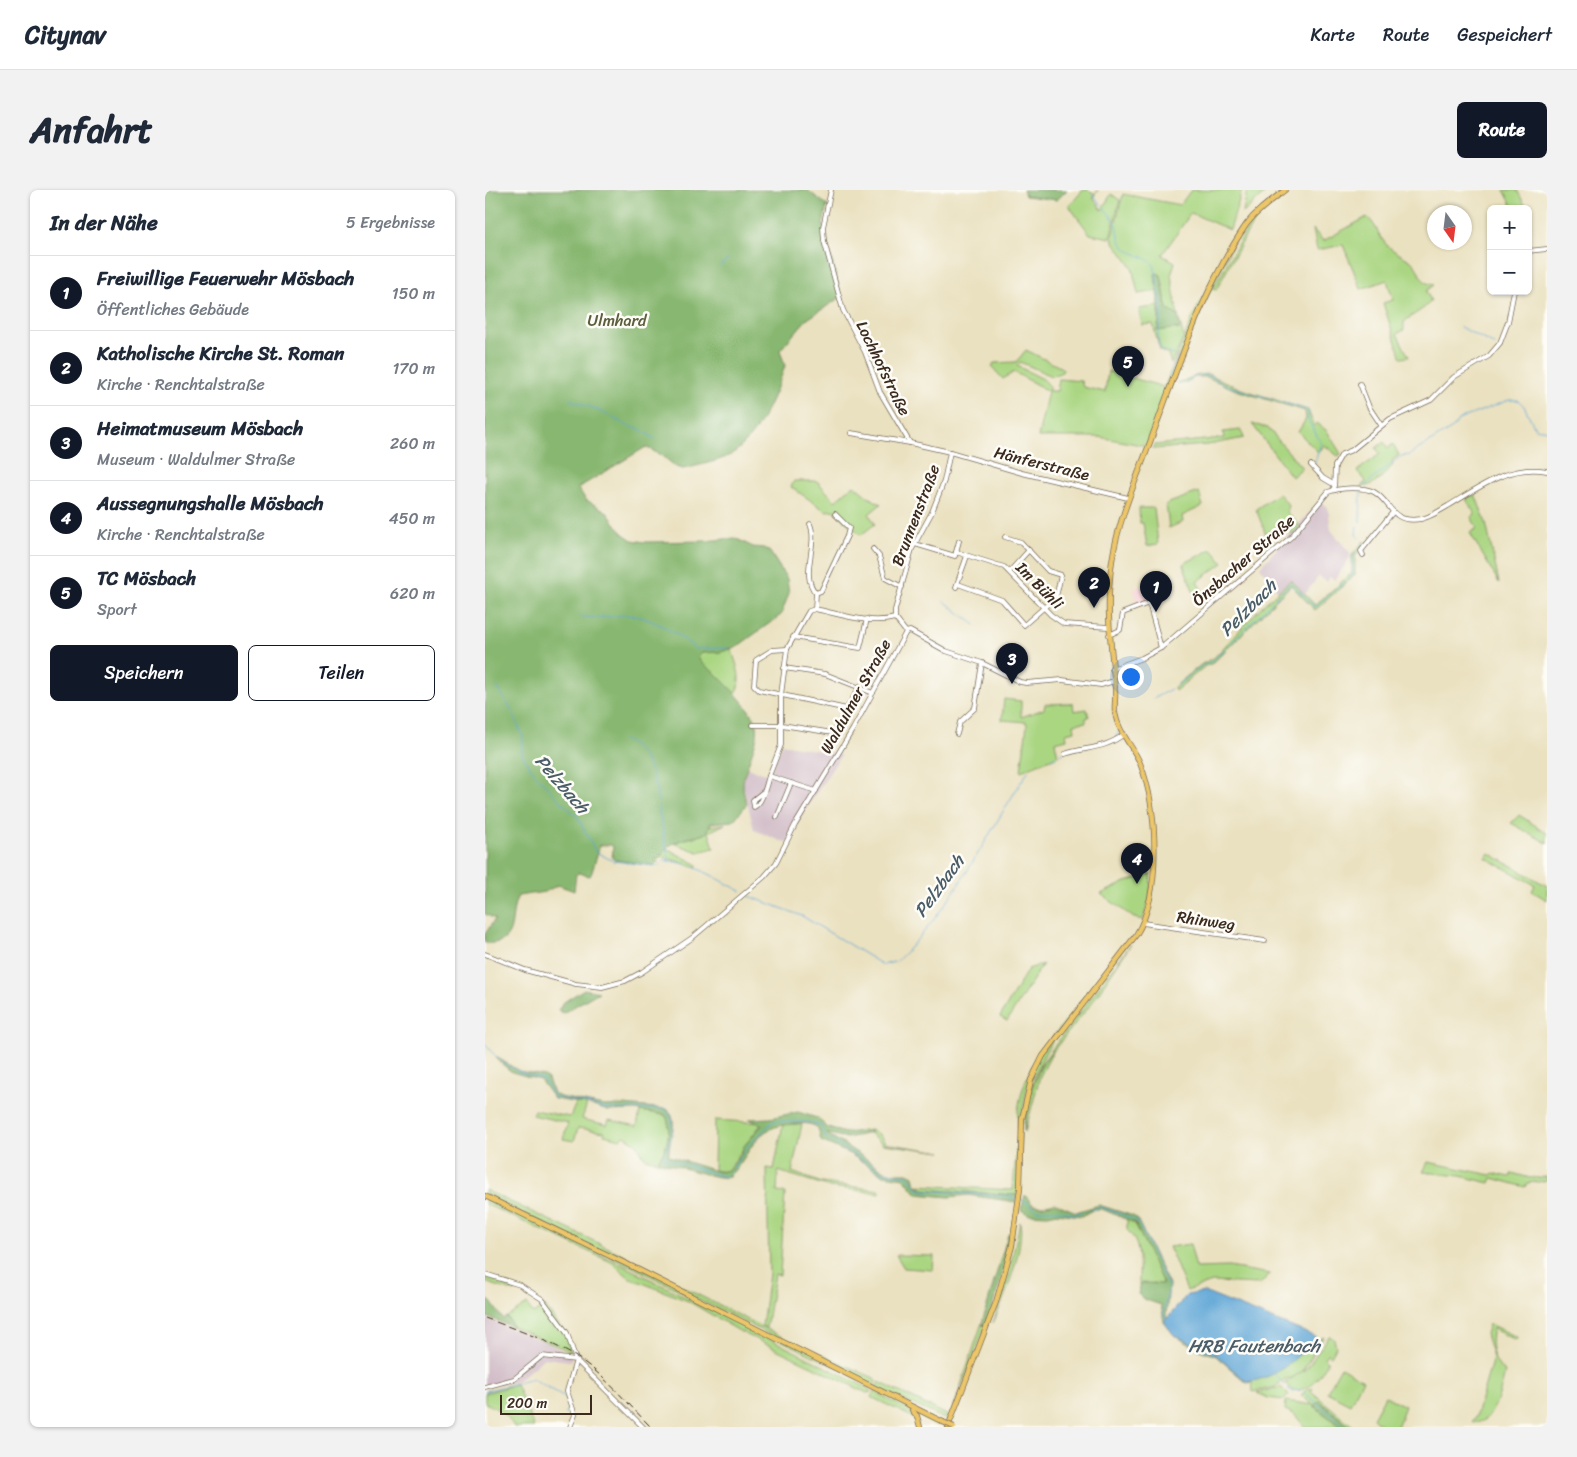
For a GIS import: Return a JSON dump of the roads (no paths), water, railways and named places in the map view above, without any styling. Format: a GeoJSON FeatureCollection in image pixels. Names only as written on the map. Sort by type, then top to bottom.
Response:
{"type":"FeatureCollection","features":[{"type":"Feature","properties":{"kind":"main road"},"geometry":{"type":"LineString","coordinates":[[948,1427],[996,1302],[1012,1246],[1020,1196],[1023,1119],[1028,1091],[1037,1068],[1143,923],[1152,895],[1154,864],[1146,785],[1139,762],[1116,716],[1108,627],[1112,560],[1118,530],[1128,498],[1147,453],[1191,333],[1223,266],[1247,224],[1256,213],[1285,190]]}},
{"type":"Feature","properties":{"kind":"main road"},"geometry":{"type":"LineString","coordinates":[[485,1196],[644,1273],[927,1416],[953,1427]]}},
{"type":"Feature","properties":{"kind":"main road"},"geometry":{"type":"LineString","coordinates":[[905,1405],[914,1412],[921,1425],[927,1416]]}},
{"type":"Feature","properties":{"kind":"street","name":"Lochhofstraße"},"geometry":{"type":"LineString","coordinates":[[831,190],[823,227],[827,253],[847,320],[865,352],[880,392],[910,443]]}},
{"type":"Feature","properties":{"kind":"street"},"geometry":{"type":"LineString","coordinates":[[1532,251],[1547,249]]}},
{"type":"Feature","properties":{"kind":"street"},"geometry":{"type":"LineString","coordinates":[[1513,295],[1507,322],[1499,343],[1489,356],[1454,377],[1431,400],[1381,425],[1338,459],[1333,484],[1334,490],[1373,491],[1393,512],[1403,518],[1421,519],[1431,516],[1466,495],[1513,472],[1533,469],[1547,471]]}},
{"type":"Feature","properties":{"kind":"street"},"geometry":{"type":"LineString","coordinates":[[1360,384],[1369,407],[1381,425]]}},
{"type":"Feature","properties":{"kind":"street"},"geometry":{"type":"LineString","coordinates":[[851,433],[950,452]]}},
{"type":"Feature","properties":{"kind":"street","name":"Hänferstraße"},"geometry":{"type":"LineString","coordinates":[[950,452],[1022,473],[1128,498]]}},
{"type":"Feature","properties":{"kind":"street","name":"Brunnenstraße"},"geometry":{"type":"LineString","coordinates":[[895,618],[895,610],[915,544],[932,512],[944,481],[950,452]]}},
{"type":"Feature","properties":{"kind":"street"},"geometry":{"type":"LineString","coordinates":[[1311,465],[1323,478],[1333,484]]}},
{"type":"Feature","properties":{"kind":"street","name":"Önsbacher Straße"},"geometry":{"type":"LineString","coordinates":[[1112,669],[1142,658],[1161,648],[1291,537],[1305,522],[1323,497],[1334,490]]}},
{"type":"Feature","properties":{"kind":"street"},"geometry":{"type":"LineString","coordinates":[[1363,555],[1361,551],[1393,512]]}},
{"type":"Feature","properties":{"kind":"street"},"geometry":{"type":"LineString","coordinates":[[816,593],[821,591],[849,528],[835,514]]}},
{"type":"Feature","properties":{"kind":"street"},"geometry":{"type":"LineString","coordinates":[[810,524],[813,531],[810,572],[812,589],[816,593],[815,609]]}},
{"type":"Feature","properties":{"kind":"street"},"geometry":{"type":"LineString","coordinates":[[967,556],[957,586],[1002,600],[1023,625],[1058,594],[1061,575],[1048,571],[1021,542],[1005,537]]}},
{"type":"Feature","properties":{"kind":"street"},"geometry":{"type":"LineString","coordinates":[[956,552],[959,541]]}},
{"type":"Feature","properties":{"kind":"street","name":"Im Bühli"},"geometry":{"type":"LineString","coordinates":[[915,544],[955,556],[956,552],[1004,567],[1043,607],[1064,624],[1108,627]]}},
{"type":"Feature","properties":{"kind":"street","name":"Brunnenstraße"},"geometry":{"type":"LineString","coordinates":[[873,549],[879,556],[885,578],[902,587]]}},
{"type":"Feature","properties":{"kind":"street"},"geometry":{"type":"LineString","coordinates":[[1010,572],[1029,550]]}},
{"type":"Feature","properties":{"kind":"street"},"geometry":{"type":"LineString","coordinates":[[1109,635],[1120,630],[1123,613],[1149,603],[1161,648]]}},
{"type":"Feature","properties":{"kind":"street"},"geometry":{"type":"LineString","coordinates":[[763,792],[781,745],[781,695],[787,649],[809,611],[815,609],[887,621],[895,618],[906,632]]}},
{"type":"Feature","properties":{"kind":"street"},"geometry":{"type":"LineString","coordinates":[[793,637],[860,648],[867,619]]}},
{"type":"Feature","properties":{"kind":"street","name":"Waldulmer Straße"},"geometry":{"type":"LineString","coordinates":[[485,954],[525,970],[593,988],[611,986],[625,981],[692,938],[764,877],[776,862],[906,632],[910,631],[947,651],[982,663],[1027,683],[1062,680],[1101,684],[1114,681]]}},
{"type":"Feature","properties":{"kind":"street"},"geometry":{"type":"LineString","coordinates":[[787,649],[768,651],[756,660],[754,664],[754,685],[765,692],[847,709]]}},
{"type":"Feature","properties":{"kind":"street"},"geometry":{"type":"LineString","coordinates":[[957,734],[960,722],[975,708],[982,663]]}},
{"type":"Feature","properties":{"kind":"street"},"geometry":{"type":"LineString","coordinates":[[784,668],[813,671],[860,686],[873,693]]}},
{"type":"Feature","properties":{"kind":"street"},"geometry":{"type":"LineString","coordinates":[[753,726],[782,725],[833,733],[860,686]]}},
{"type":"Feature","properties":{"kind":"street"},"geometry":{"type":"LineString","coordinates":[[1065,754],[1105,746],[1124,734]]}},
{"type":"Feature","properties":{"kind":"street"},"geometry":{"type":"LineString","coordinates":[[769,776],[815,791]]}},
{"type":"Feature","properties":{"kind":"street"},"geometry":{"type":"LineString","coordinates":[[777,817],[791,783]]}},
{"type":"Feature","properties":{"kind":"street","name":"Rhinweg"},"geometry":{"type":"LineString","coordinates":[[1143,923],[1265,941]]}},
{"type":"Feature","properties":{"kind":"street"},"geometry":{"type":"LineString","coordinates":[[485,1274],[520,1285],[542,1299],[567,1333],[577,1360],[643,1427]]}},
{"type":"Feature","properties":{"kind":"street"},"geometry":{"type":"LineString","coordinates":[[485,1387],[514,1380],[542,1356],[577,1360]]}},
{"type":"Feature","properties":{"kind":"street"},"geometry":{"type":"LineString","coordinates":[[570,1427],[575,1415],[567,1391],[577,1360]]}},
{"type":"Feature","properties":{"kind":"water","name":"HRB Fautenbach"},"geometry":{"type":"Polygon","coordinates":[[[1204,1292],[1317,1337],[1278,1372],[1259,1380],[1247,1382],[1216,1355],[1174,1335],[1164,1322],[1187,1295],[1204,1292]]]}},
{"type":"Feature","properties":{"kind":"waterway"},"geometry":{"type":"LineString","coordinates":[[1093,194],[1116,222],[1124,247],[1154,265],[1162,312],[1158,335],[1159,344],[1161,350],[1174,355]]}},
{"type":"Feature","properties":{"kind":"waterway"},"geometry":{"type":"LineString","coordinates":[[720,266],[728,259]]}},
{"type":"Feature","properties":{"kind":"waterway"},"geometry":{"type":"LineString","coordinates":[[1460,327],[1495,345]]}},
{"type":"Feature","properties":{"kind":"waterway"},"geometry":{"type":"LineString","coordinates":[[1169,379],[1178,356]]}},
{"type":"Feature","properties":{"kind":"waterway"},"geometry":{"type":"LineString","coordinates":[[1178,383],[1184,383],[1193,377],[1208,375],[1228,386],[1308,410],[1308,420],[1321,443],[1314,465]]}},
{"type":"Feature","properties":{"kind":"waterway"},"geometry":{"type":"LineString","coordinates":[[568,399],[596,409],[630,427],[638,428],[655,439]]}},
{"type":"Feature","properties":{"kind":"waterway","name":"Pelzbach"},"geometry":{"type":"LineString","coordinates":[[1363,487],[1401,456],[1409,455],[1454,427],[1458,420],[1509,400],[1518,400],[1524,406],[1535,428],[1547,430]]}},
{"type":"Feature","properties":{"kind":"waterway","name":"Pelzbach"},"geometry":{"type":"LineString","coordinates":[[1360,522],[1361,492]]}},
{"type":"Feature","properties":{"kind":"waterway","name":"Pelzbach"},"geometry":{"type":"LineString","coordinates":[[1357,526],[1356,535],[1359,538]]}},
{"type":"Feature","properties":{"kind":"waterway","name":"Pelzbach"},"geometry":{"type":"LineString","coordinates":[[1362,547],[1363,542]]}},
{"type":"Feature","properties":{"kind":"waterway","name":"Pelzbach"},"geometry":{"type":"LineString","coordinates":[[1175,687],[1203,665],[1213,661],[1291,583],[1315,607],[1353,575],[1352,557],[1360,550]]}},
{"type":"Feature","properties":{"kind":"waterway"},"geometry":{"type":"LineString","coordinates":[[944,601],[975,625]]}},
{"type":"Feature","properties":{"kind":"waterway"},"geometry":{"type":"LineString","coordinates":[[580,616],[597,618],[634,616],[663,626],[695,649],[729,648]]}},
{"type":"Feature","properties":{"kind":"waterway","name":"Pelzbach"},"geometry":{"type":"LineString","coordinates":[[497,687],[512,711],[523,737],[522,754],[529,767],[560,801],[577,816],[596,852],[613,861],[657,866],[662,861],[683,864],[703,871],[741,891]]}},
{"type":"Feature","properties":{"kind":"waterway","name":"Pelzbach"},"geometry":{"type":"LineString","coordinates":[[1154,698],[1171,689]]}},
{"type":"Feature","properties":{"kind":"waterway"},"geometry":{"type":"LineString","coordinates":[[1115,738],[1118,732]]}},
{"type":"Feature","properties":{"kind":"waterway","name":"Pelzbach"},"geometry":{"type":"LineString","coordinates":[[623,740],[638,750],[644,757],[655,783],[658,801]]}},
{"type":"Feature","properties":{"kind":"waterway"},"geometry":{"type":"LineString","coordinates":[[1070,750],[1085,747]]}},
{"type":"Feature","properties":{"kind":"waterway"},"geometry":{"type":"LineString","coordinates":[[1051,759],[1064,753]]}},
{"type":"Feature","properties":{"kind":"waterway","name":"Pelzbach"},"geometry":{"type":"LineString","coordinates":[[897,961],[917,940],[952,894],[1028,771]]}},
{"type":"Feature","properties":{"kind":"waterway","name":"Pelzbach"},"geometry":{"type":"LineString","coordinates":[[658,806],[669,861]]}},
{"type":"Feature","properties":{"kind":"waterway","name":"Pelzbach"},"geometry":{"type":"LineString","coordinates":[[749,896],[802,916],[883,965],[894,962]]}},
{"type":"Feature","properties":{"kind":"waterway"},"geometry":{"type":"LineString","coordinates":[[485,1044],[504,1063],[526,1074],[543,1079],[554,1097],[605,1109],[665,1109],[671,1120],[672,1132],[664,1158],[725,1177],[729,1175],[747,1147],[773,1121],[810,1122],[821,1126],[825,1137],[883,1172],[908,1176],[919,1190],[1007,1196],[1024,1201],[1037,1210],[1059,1210],[1075,1214],[1101,1207],[1133,1219],[1139,1224],[1169,1288],[1163,1313],[1166,1319]]}},
{"type":"Feature","properties":{"kind":"waterway"},"geometry":{"type":"LineString","coordinates":[[1273,1373],[1291,1391],[1301,1390]]}},
{"type":"Feature","properties":{"kind":"waterway"},"geometry":{"type":"LineString","coordinates":[[485,1391],[533,1379],[565,1397],[569,1404],[566,1414]]}},
{"type":"Feature","properties":{"kind":"waterway"},"geometry":{"type":"LineString","coordinates":[[1304,1392],[1346,1427]]}},
{"type":"Feature","properties":{"kind":"railway"},"geometry":{"type":"LineString","coordinates":[[485,1318],[546,1342],[581,1360],[609,1383],[651,1427]]}},
{"type":"Feature","properties":{"kind":"place","name":"TC Mösbach"},"geometry":{"type":"Point","coordinates":[1128,387]}},
{"type":"Feature","properties":{"kind":"place","name":"Katholische Kirche St. Roman"},"geometry":{"type":"Point","coordinates":[1094,608]}},
{"type":"Feature","properties":{"kind":"place","name":"Freiwillige Feuerwehr Mösbach"},"geometry":{"type":"Point","coordinates":[1156,612]}},
{"type":"Feature","properties":{"kind":"place","name":"Heimatmuseum Mösbach"},"geometry":{"type":"Point","coordinates":[1012,684]}},
{"type":"Feature","properties":{"kind":"place","name":"Aussegnungshalle Mösbach"},"geometry":{"type":"Point","coordinates":[1137,884]}},
{"type":"Feature","properties":{"kind":"park label","name":"Ulmhard"},"geometry":{"type":"Point","coordinates":[617,320]}}]}
